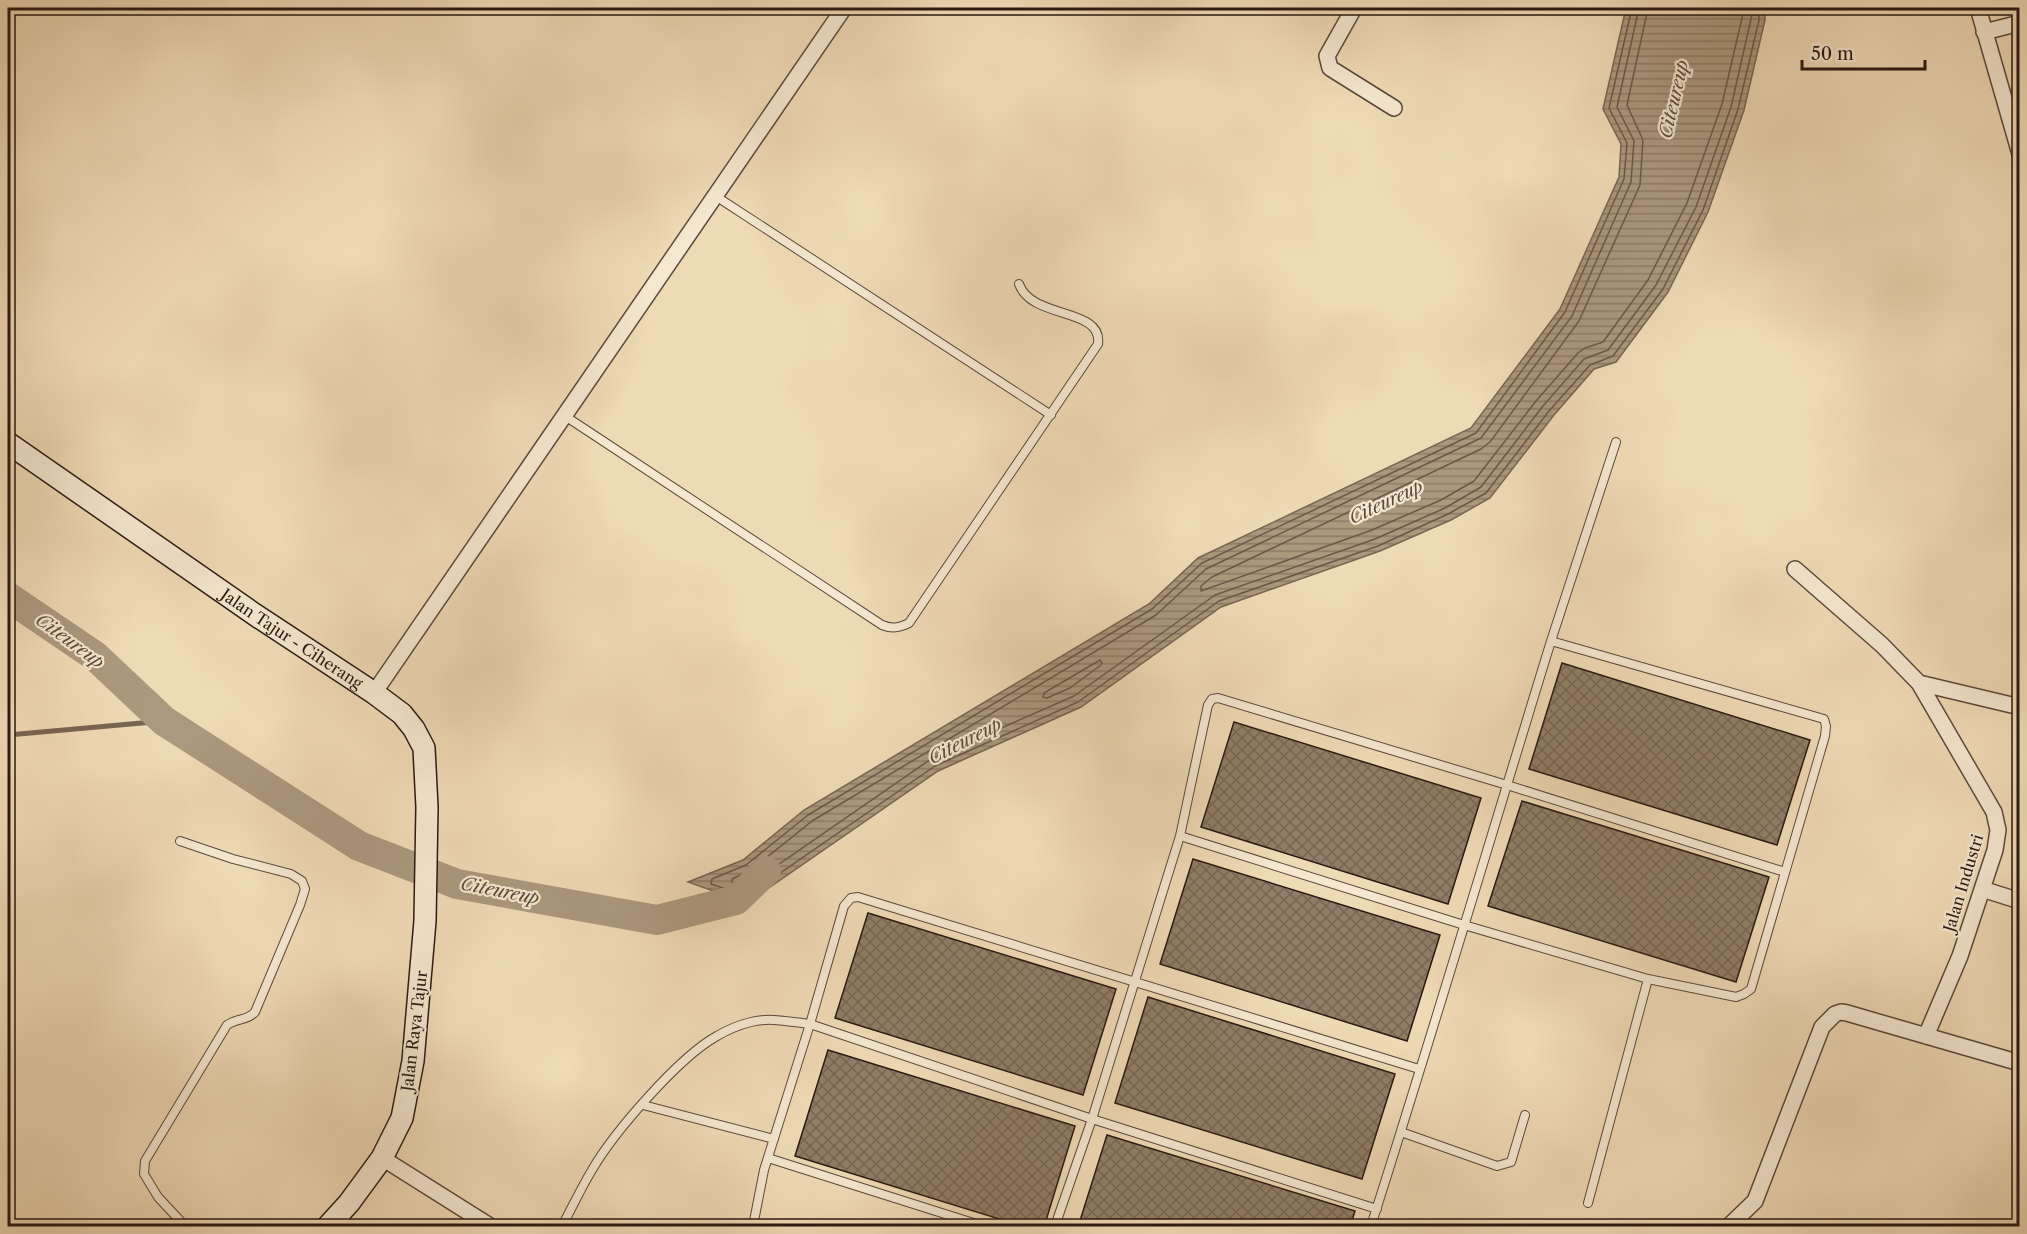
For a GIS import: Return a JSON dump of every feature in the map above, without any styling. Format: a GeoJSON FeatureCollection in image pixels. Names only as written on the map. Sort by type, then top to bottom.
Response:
{"type":"FeatureCollection","features":[{"type":"Feature","properties":{"kind":"main road","name":"Jalan Tajur - Ciherang"},"geometry":{"type":"LineString","coordinates":[[8,442],[402,714],[414,729],[424,748],[425,921]]}},
{"type":"Feature","properties":{"kind":"main road","name":"Jalan Raya Tajur"},"geometry":{"type":"LineString","coordinates":[[328,1227],[349,1203],[381,1158],[402,1118],[414,1061],[425,921]]}},
{"type":"Feature","properties":{"kind":"street"},"geometry":{"type":"LineString","coordinates":[[374,693],[844,8]]}},
{"type":"Feature","properties":{"kind":"street"},"geometry":{"type":"LineString","coordinates":[[1354,8],[1327,56],[1327,61],[1330,68],[1394,108]]}},
{"type":"Feature","properties":{"kind":"street"},"geometry":{"type":"LineString","coordinates":[[1978,8],[2019,154]]}},
{"type":"Feature","properties":{"kind":"street"},"geometry":{"type":"LineString","coordinates":[[1984,32],[2017,27]]}},
{"type":"Feature","properties":{"kind":"street","name":"Jalan Industri"},"geometry":{"type":"LineString","coordinates":[[1795,569],[1882,645],[1919,683],[1994,812],[1998,839],[1960,956],[1926,1036]]}},
{"type":"Feature","properties":{"kind":"street"},"geometry":{"type":"LineString","coordinates":[[1919,683],[2019,707]]}},
{"type":"Feature","properties":{"kind":"street"},"geometry":{"type":"LineString","coordinates":[[1982,889],[2019,901]]}},
{"type":"Feature","properties":{"kind":"street"},"geometry":{"type":"LineString","coordinates":[[1729,1227],[1755,1201],[1810,1055],[1822,1027],[1835,1014],[1847,1013],[2019,1063]]}},
{"type":"Feature","properties":{"kind":"street"},"geometry":{"type":"LineString","coordinates":[[381,1158],[490,1227]]}},
{"type":"Feature","properties":{"kind":"lane"},"geometry":{"type":"LineString","coordinates":[[714,195],[1051,415]]}},
{"type":"Feature","properties":{"kind":"lane"},"geometry":{"type":"LineString","coordinates":[[565,417],[882,626],[900,627],[909,623],[1098,344],[1099,336],[1096,329],[1088,322],[1046,308],[1028,299],[1022,293],[1019,284]]}},
{"type":"Feature","properties":{"kind":"lane"},"geometry":{"type":"LineString","coordinates":[[1371,1227],[1551,641],[1616,442]]}},
{"type":"Feature","properties":{"kind":"lane"},"geometry":{"type":"LineString","coordinates":[[1180,836],[1464,925],[1648,979],[1736,997],[1744,994],[1751,989],[1825,736],[1824,719],[1551,641]]}},
{"type":"Feature","properties":{"kind":"lane"},"geometry":{"type":"LineString","coordinates":[[1055,1227],[1092,1119],[1180,836],[1208,705],[1212,699],[1218,698],[1507,785],[1785,872]]}},
{"type":"Feature","properties":{"kind":"lane"},"geometry":{"type":"LineString","coordinates":[[180,841],[233,859],[291,874],[302,881],[304,890],[300,905],[255,1012],[250,1017],[234,1020],[227,1025],[145,1161],[144,1174],[158,1197],[185,1227]]}},
{"type":"Feature","properties":{"kind":"lane"},"geometry":{"type":"LineString","coordinates":[[753,1227],[768,1158],[844,906],[851,898],[858,897],[1419,1070]]}},
{"type":"Feature","properties":{"kind":"lane"},"geometry":{"type":"LineString","coordinates":[[1588,1203],[1648,979]]}},
{"type":"Feature","properties":{"kind":"lane"},"geometry":{"type":"LineString","coordinates":[[562,1227],[592,1169],[614,1139],[643,1105],[694,1053],[715,1036],[735,1027],[753,1022],[775,1020],[810,1024],[1092,1119],[1377,1209]]}},
{"type":"Feature","properties":{"kind":"lane"},"geometry":{"type":"LineString","coordinates":[[643,1105],[774,1139]]}},
{"type":"Feature","properties":{"kind":"lane"},"geometry":{"type":"LineString","coordinates":[[1401,1132],[1497,1166],[1511,1162],[1525,1115]]}},
{"type":"Feature","properties":{"kind":"lane"},"geometry":{"type":"LineString","coordinates":[[768,1158],[983,1227]]}},
{"type":"Feature","properties":{"kind":"water"},"geometry":{"type":"Polygon","coordinates":[[[1626,8],[1765,8],[1765,20],[1744,110],[1708,212],[1668,292],[1616,362],[1594,369],[1554,415],[1490,498],[1451,520],[1380,551],[1221,607],[1081,707],[938,771],[747,903],[688,882],[743,860],[804,810],[1149,604],[1198,558],[1471,428],[1560,309],[1619,177],[1621,144],[1603,109],[1626,8]]]}},
{"type":"Feature","properties":{"kind":"building"},"geometry":{"type":"Polygon","coordinates":[[[1562,663],[1810,740],[1777,845],[1529,769],[1562,663]]]}},
{"type":"Feature","properties":{"kind":"building"},"geometry":{"type":"Polygon","coordinates":[[[1234,722],[1481,798],[1448,904],[1201,827],[1234,722]]]}},
{"type":"Feature","properties":{"kind":"building"},"geometry":{"type":"Polygon","coordinates":[[[1522,801],[1769,877],[1736,982],[1488,906],[1522,801]]]}},
{"type":"Feature","properties":{"kind":"building"},"geometry":{"type":"Polygon","coordinates":[[[1193,859],[1440,935],[1407,1041],[1160,964],[1193,859]]]}},
{"type":"Feature","properties":{"kind":"building"},"geometry":{"type":"Polygon","coordinates":[[[868,913],[1116,989],[1083,1095],[835,1018],[868,913]]]}},
{"type":"Feature","properties":{"kind":"building"},"geometry":{"type":"Polygon","coordinates":[[[1148,997],[1395,1074],[1362,1179],[1115,1103],[1148,997]]]}},
{"type":"Feature","properties":{"kind":"building"},"geometry":{"type":"Polygon","coordinates":[[[828,1050],[1075,1126],[1044,1227],[1025,1227],[795,1156],[828,1050]]]}},
{"type":"Feature","properties":{"kind":"building"},"geometry":{"type":"Polygon","coordinates":[[[1107,1135],[1355,1211],[1350,1227],[1078,1227],[1107,1135]]]}},
{"type":"Feature","properties":{"kind":"waterway","name":"Citeureup"},"geometry":{"type":"LineString","coordinates":[[8,597],[95,656],[164,721],[359,846],[457,884],[657,920],[736,900],[766,871]]}},
{"type":"Feature","properties":{"kind":"waterway"},"geometry":{"type":"LineString","coordinates":[[8,735],[164,721]]}}]}
